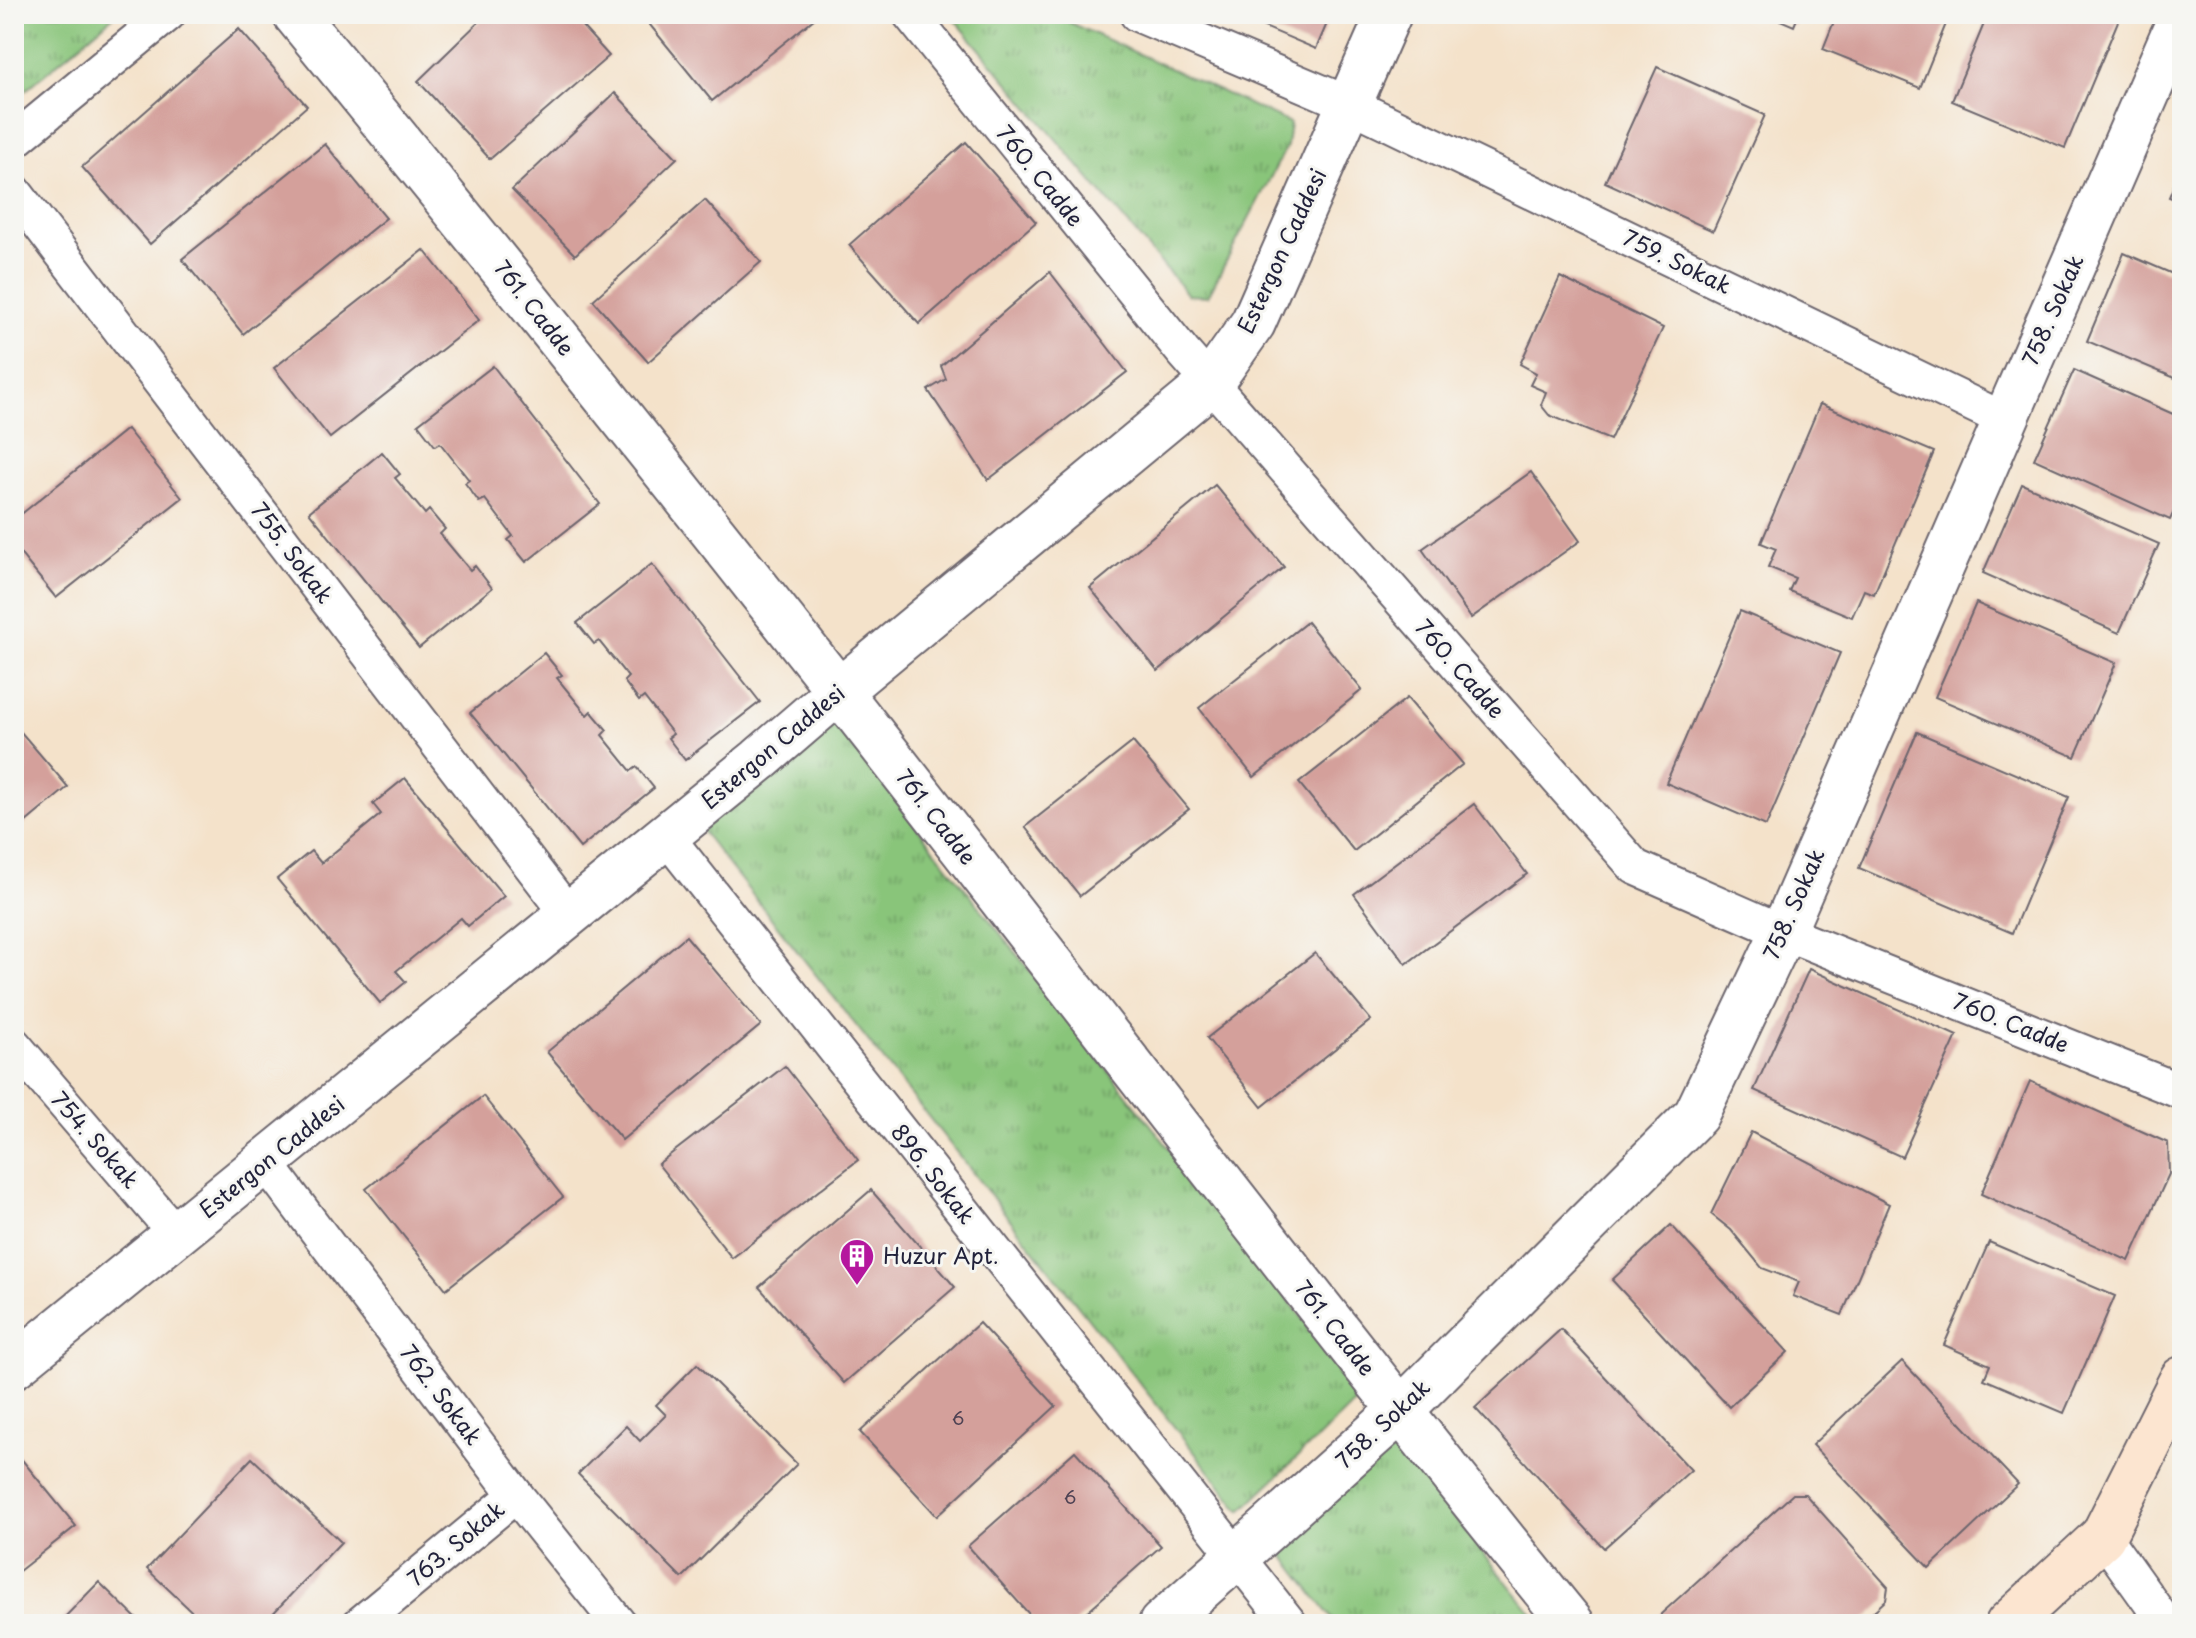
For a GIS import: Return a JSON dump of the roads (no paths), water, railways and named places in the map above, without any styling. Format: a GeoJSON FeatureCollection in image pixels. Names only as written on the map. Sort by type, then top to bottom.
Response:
{"type":"FeatureCollection","features":[{"type":"Feature","properties":{"kind":"main road"},"geometry":{"type":"LineString","coordinates":[[2008,1624],[2103,1536],[2182,1379]]}},
{"type":"Feature","properties":{"kind":"street"},"geometry":{"type":"LineString","coordinates":[[14,141],[168,14]]}},
{"type":"Feature","properties":{"kind":"street","name":"761. Cadde"},"geometry":{"type":"LineString","coordinates":[[295,14],[474,232],[839,691],[1400,1411],[1572,1624]]}},
{"type":"Feature","properties":{"kind":"street","name":"760. Cadde"},"geometry":{"type":"LineString","coordinates":[[910,14],[1210,384],[1635,867],[1783,932],[2182,1092]]}},
{"type":"Feature","properties":{"kind":"street","name":"759. Sokak"},"geometry":{"type":"LineString","coordinates":[[1137,14],[1349,104],[2005,420]]}},
{"type":"Feature","properties":{"kind":"street","name":"Estergon Caddesi"},"geometry":{"type":"LineString","coordinates":[[14,1366],[666,836],[1210,384],[1253,323],[1389,14]]}},
{"type":"Feature","properties":{"kind":"street","name":"758. Sokak"},"geometry":{"type":"LineString","coordinates":[[1161,1624],[1400,1411],[1696,1115],[1783,932],[2182,14]]}},
{"type":"Feature","properties":{"kind":"street","name":"755. Sokak"},"geometry":{"type":"LineString","coordinates":[[14,191],[569,915]]}},
{"type":"Feature","properties":{"kind":"street","name":"896. Sokak"},"geometry":{"type":"LineString","coordinates":[[666,836],[1290,1624]]}},
{"type":"Feature","properties":{"kind":"street","name":"754. Sokak"},"geometry":{"type":"LineString","coordinates":[[14,1045],[176,1234]]}},
{"type":"Feature","properties":{"kind":"street","name":"762. Sokak"},"geometry":{"type":"LineString","coordinates":[[266,1163],[516,1495],[619,1624]]}},
{"type":"Feature","properties":{"kind":"street","name":"763. Sokak"},"geometry":{"type":"LineString","coordinates":[[360,1624],[516,1495]]}},
{"type":"Feature","properties":{"kind":"street"},"geometry":{"type":"LineString","coordinates":[[2103,1536],[2166,1624]]}},
{"type":"Feature","properties":{"kind":"place","name":"Huzur Apt."},"geometry":{"type":"Point","coordinates":[857,1287]}}]}
